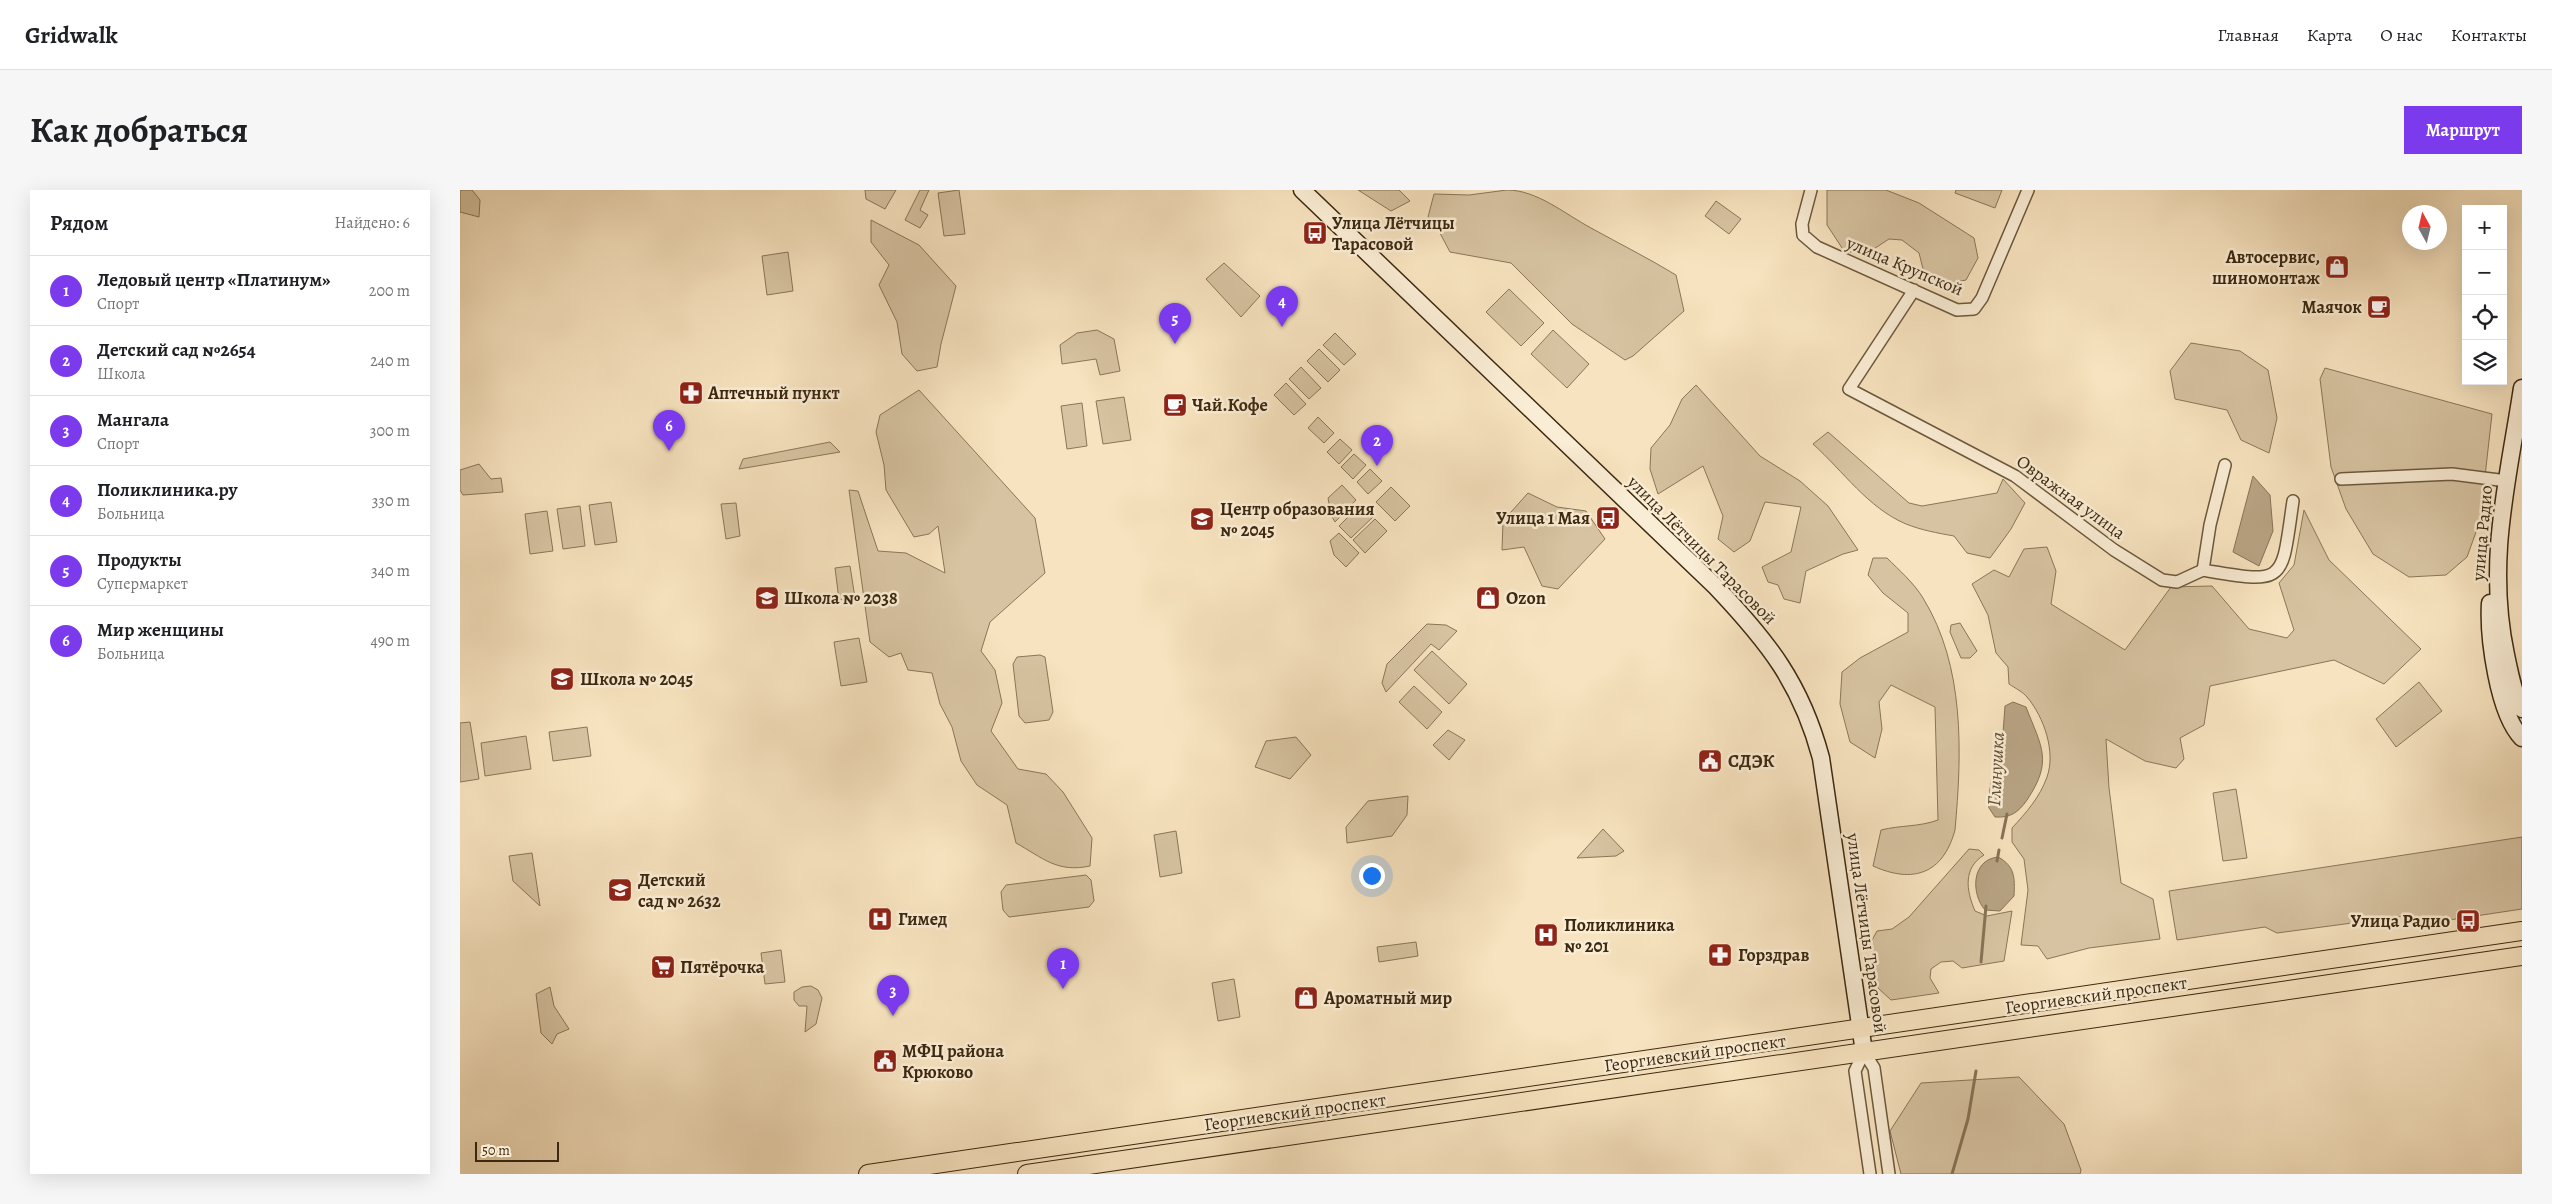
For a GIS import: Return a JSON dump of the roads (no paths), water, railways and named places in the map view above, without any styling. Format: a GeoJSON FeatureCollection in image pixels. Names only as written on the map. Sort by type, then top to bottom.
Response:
{"type":"FeatureCollection","features":[{"type":"Feature","properties":{"kind":"main road","name":"улица Лётчицы Тарасовой"},"geometry":{"type":"LineString","coordinates":[[1302,190],[1710,581],[1758,632],[1783,666],[1810,721],[1821,758],[1864,1052]]}},
{"type":"Feature","properties":{"kind":"main road","name":"улица Радио"},"geometry":{"type":"LineString","coordinates":[[2522,388],[2496,564],[2496,590],[2503,643],[2512,684],[2522,709]]}},
{"type":"Feature","properties":{"kind":"main road"},"geometry":{"type":"LineString","coordinates":[[2496,564],[2489,625],[2506,712],[2514,730],[2522,738]]}},
{"type":"Feature","properties":{"kind":"main road","name":"Георгиевский проспект"},"geometry":{"type":"LineString","coordinates":[[868,1174],[914,1171],[2522,932]]}},
{"type":"Feature","properties":{"kind":"main road","name":"Георгиевский проспект"},"geometry":{"type":"LineString","coordinates":[[1026,1174],[2522,956]]}},
{"type":"Feature","properties":{"kind":"street","name":"улица Крупской"},"geometry":{"type":"LineString","coordinates":[[1811,190],[1802,224],[1803,235],[1817,247],[1957,310],[1974,309],[1982,298],[2028,190]]}},
{"type":"Feature","properties":{"kind":"street","name":"Овражная улица"},"geometry":{"type":"LineString","coordinates":[[1914,290],[1849,389],[2015,476],[2114,550],[2162,580],[2177,582],[2203,570]]}},
{"type":"Feature","properties":{"kind":"street"},"geometry":{"type":"LineString","coordinates":[[2225,465],[2210,525],[2203,570],[2263,578],[2276,573],[2282,565],[2286,551],[2293,501]]}},
{"type":"Feature","properties":{"kind":"street"},"geometry":{"type":"LineString","coordinates":[[2341,479],[2452,474],[2507,481]]}},
{"type":"Feature","properties":{"kind":"street"},"geometry":{"type":"LineString","coordinates":[[1864,1052],[1855,1071],[1870,1174]]}},
{"type":"Feature","properties":{"kind":"street"},"geometry":{"type":"LineString","coordinates":[[1864,1052],[1874,1068],[1888,1174]]}},
{"type":"Feature","properties":{"kind":"water"},"geometry":{"type":"Polygon","coordinates":[[[2253,476],[2270,495],[2273,531],[2259,566],[2233,552],[2253,476]]]}},
{"type":"Feature","properties":{"kind":"water"},"geometry":{"type":"Polygon","coordinates":[[[2013,702],[2026,707],[2037,733],[2042,754],[2042,764],[2035,786],[2020,808],[2013,814],[2005,817],[1995,817],[1988,803],[1993,768],[2003,733],[2005,706],[2013,702]]]}},
{"type":"Feature","properties":{"kind":"water"},"geometry":{"type":"Polygon","coordinates":[[[1998,857],[2008,864],[2013,873],[2014,896],[2000,911],[1985,910],[1977,895],[1976,879],[1978,871],[1983,864],[1989,859],[1998,857]]]}},
{"type":"Feature","properties":{"kind":"waterway","name":"Глинушка"},"geometry":{"type":"LineString","coordinates":[[2002,838],[2007,814]]}},
{"type":"Feature","properties":{"kind":"waterway","name":"Глинушка"},"geometry":{"type":"LineString","coordinates":[[1997,861],[1999,850]]}},
{"type":"Feature","properties":{"kind":"waterway","name":"Глинушка"},"geometry":{"type":"LineString","coordinates":[[1981,962],[1986,906]]}},
{"type":"Feature","properties":{"kind":"waterway","name":"Глинушка"},"geometry":{"type":"LineString","coordinates":[[1952,1174],[1968,1119],[1976,1071]]}},
{"type":"Feature","properties":{"kind":"place","name":"Улица Лётчицы Тарасовой"},"geometry":{"type":"Point","coordinates":[1315,233]}},
{"type":"Feature","properties":{"kind":"place","name":"Автосервис, шиномонтаж"},"geometry":{"type":"Point","coordinates":[2337,267]}},
{"type":"Feature","properties":{"kind":"place","name":"Маячок"},"geometry":{"type":"Point","coordinates":[2379,307]}},
{"type":"Feature","properties":{"kind":"place","name":"Поликлиника.ру"},"geometry":{"type":"Point","coordinates":[1282,327]}},
{"type":"Feature","properties":{"kind":"place","name":"Продукты"},"geometry":{"type":"Point","coordinates":[1175,344]}},
{"type":"Feature","properties":{"kind":"place","name":"Аптечный пункт"},"geometry":{"type":"Point","coordinates":[691,393]}},
{"type":"Feature","properties":{"kind":"place","name":"Чай.Кофе"},"geometry":{"type":"Point","coordinates":[1175,405]}},
{"type":"Feature","properties":{"kind":"place","name":"Мир женщины"},"geometry":{"type":"Point","coordinates":[669,451]}},
{"type":"Feature","properties":{"kind":"place","name":"Детский сад №2654"},"geometry":{"type":"Point","coordinates":[1377,466]}},
{"type":"Feature","properties":{"kind":"place","name":"Улица 1 Мая"},"geometry":{"type":"Point","coordinates":[1608,518]}},
{"type":"Feature","properties":{"kind":"place","name":"Центр образования № 2045"},"geometry":{"type":"Point","coordinates":[1202,519]}},
{"type":"Feature","properties":{"kind":"place","name":"Школа № 2038"},"geometry":{"type":"Point","coordinates":[767,598]}},
{"type":"Feature","properties":{"kind":"place","name":"Ozon"},"geometry":{"type":"Point","coordinates":[1488,598]}},
{"type":"Feature","properties":{"kind":"place","name":"Школа № 2045"},"geometry":{"type":"Point","coordinates":[562,679]}},
{"type":"Feature","properties":{"kind":"place","name":"СДЭК"},"geometry":{"type":"Point","coordinates":[1710,761]}},
{"type":"Feature","properties":{"kind":"place","name":"Детский сад № 2632"},"geometry":{"type":"Point","coordinates":[620,890]}},
{"type":"Feature","properties":{"kind":"place","name":"Гимед"},"geometry":{"type":"Point","coordinates":[880,919]}},
{"type":"Feature","properties":{"kind":"place","name":"Улица Радио"},"geometry":{"type":"Point","coordinates":[2468,921]}},
{"type":"Feature","properties":{"kind":"place","name":"Поликлиника № 201"},"geometry":{"type":"Point","coordinates":[1546,935]}},
{"type":"Feature","properties":{"kind":"place","name":"Горздрав"},"geometry":{"type":"Point","coordinates":[1720,955]}},
{"type":"Feature","properties":{"kind":"place","name":"Пятёрочка"},"geometry":{"type":"Point","coordinates":[663,967]}},
{"type":"Feature","properties":{"kind":"place","name":"Ледовый центр «Платинум»"},"geometry":{"type":"Point","coordinates":[1063,989]}},
{"type":"Feature","properties":{"kind":"place","name":"Ароматный мир"},"geometry":{"type":"Point","coordinates":[1306,998]}},
{"type":"Feature","properties":{"kind":"place","name":"Мангала"},"geometry":{"type":"Point","coordinates":[893,1016]}},
{"type":"Feature","properties":{"kind":"place","name":"МФЦ района Крюково"},"geometry":{"type":"Point","coordinates":[885,1061]}}]}
